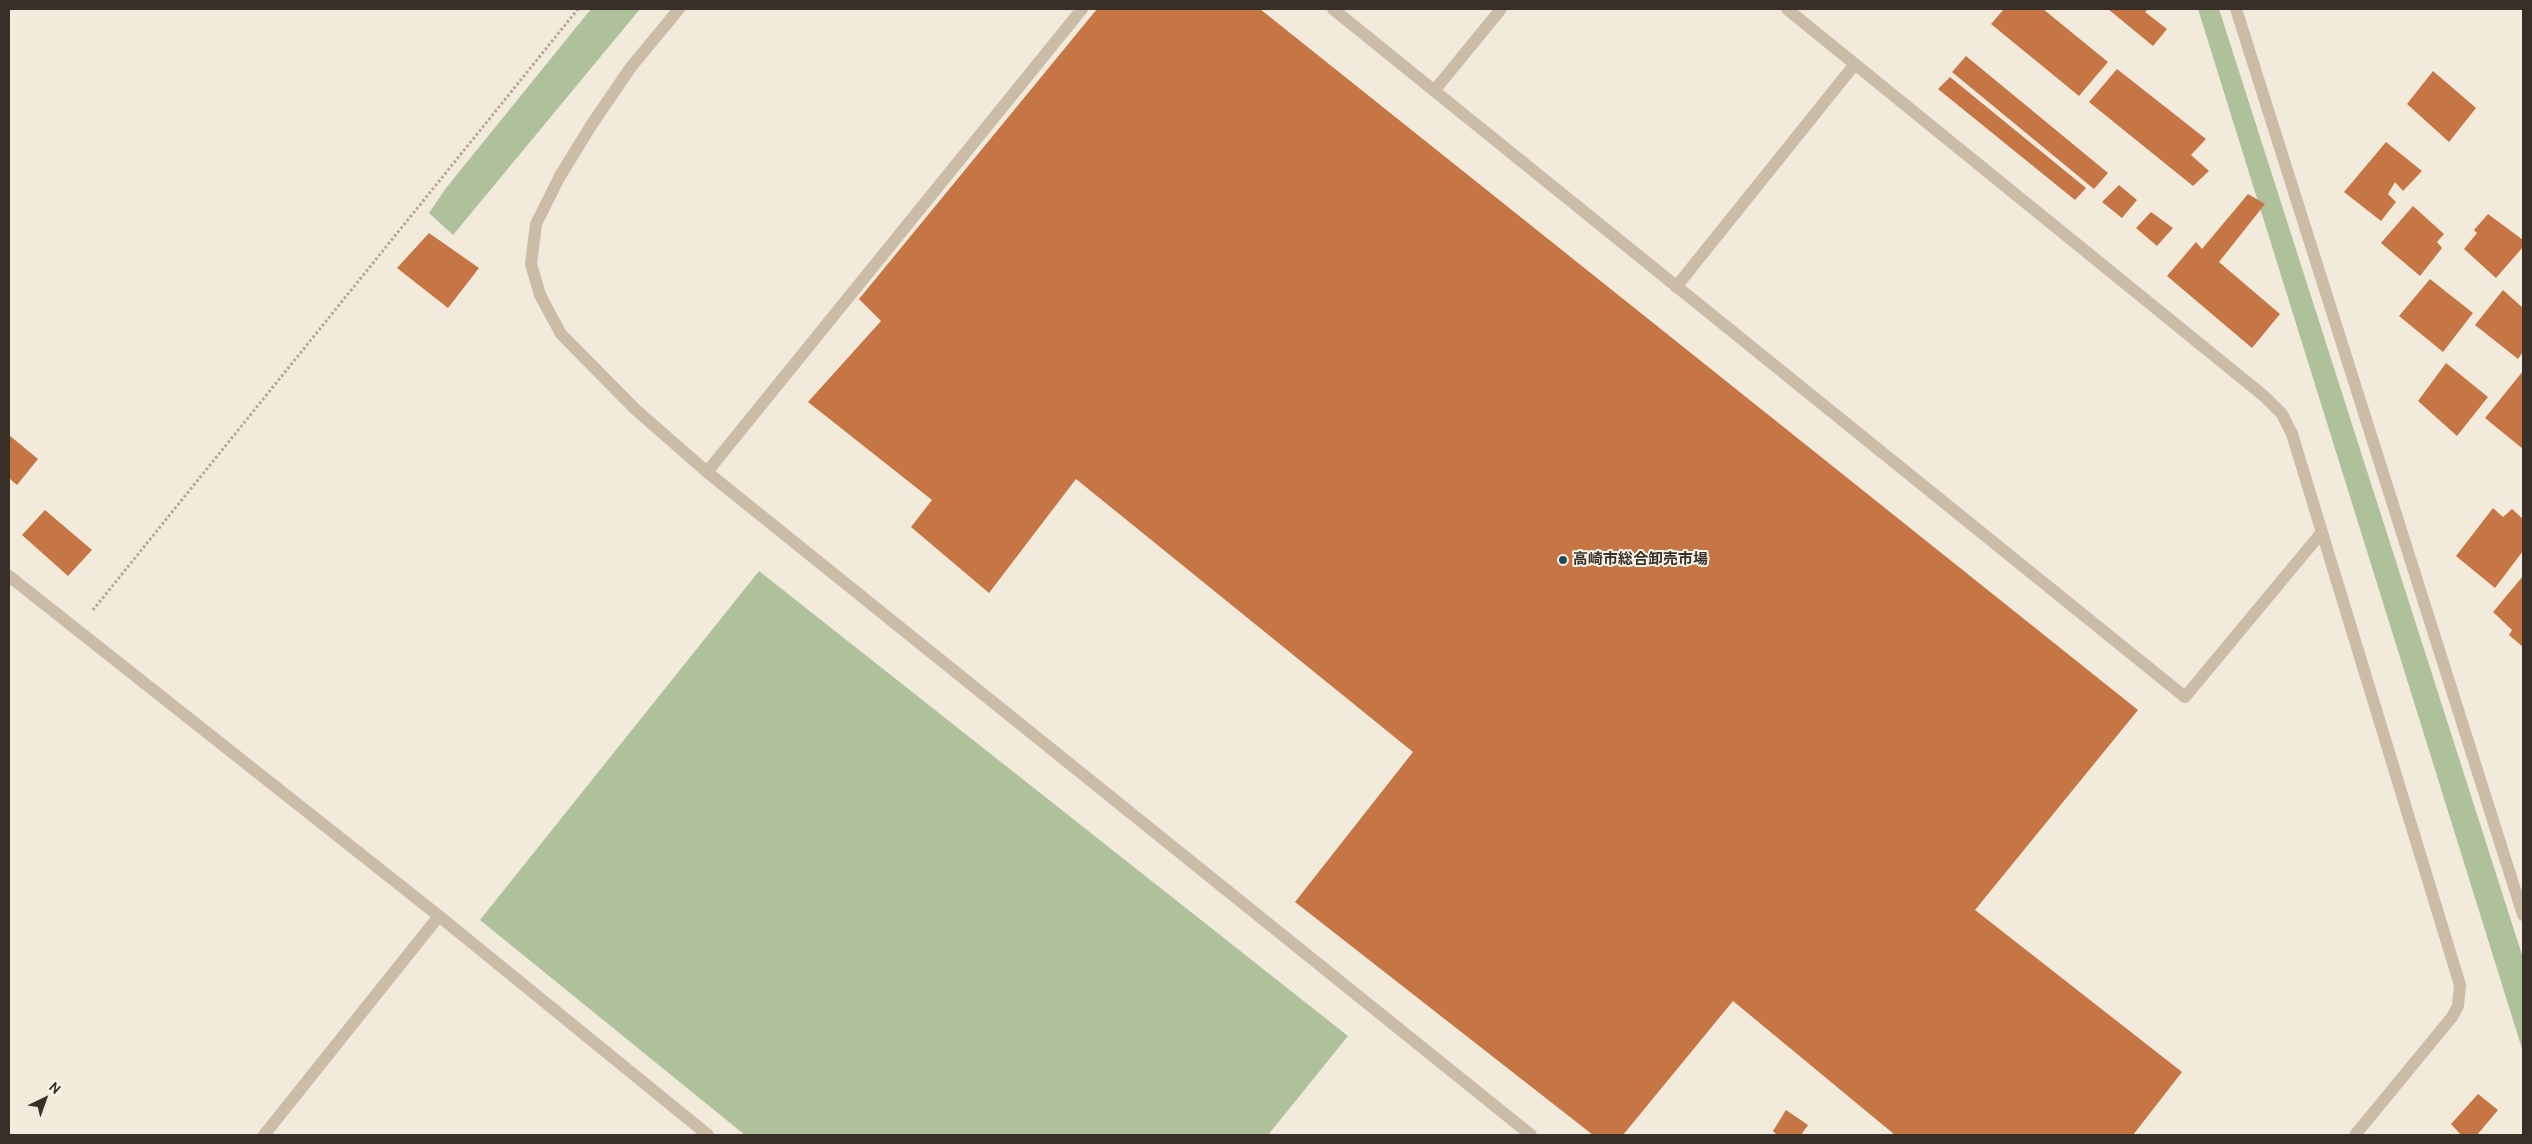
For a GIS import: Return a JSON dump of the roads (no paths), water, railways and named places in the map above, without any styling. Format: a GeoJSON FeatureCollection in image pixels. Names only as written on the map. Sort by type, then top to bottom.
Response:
{"type":"FeatureCollection","features":[{"type":"Feature","properties":{"kind":"street"},"geometry":{"type":"LineString","coordinates":[[679,9],[631,67],[560,176],[536,224],[531,264],[540,296],[561,334],[635,408],[707,472],[1531,1135]]}},
{"type":"Feature","properties":{"kind":"street"},"geometry":{"type":"LineString","coordinates":[[707,472],[1082,9]]}},
{"type":"Feature","properties":{"kind":"street"},"geometry":{"type":"LineString","coordinates":[[1333,9],[2185,697],[2322,532]]}},
{"type":"Feature","properties":{"kind":"street"},"geometry":{"type":"LineString","coordinates":[[1434,91],[1501,9]]}},
{"type":"Feature","properties":{"kind":"street"},"geometry":{"type":"LineString","coordinates":[[1787,9],[2264,396],[2282,414],[2292,434],[2460,985],[2458,1006],[2452,1016],[2355,1135]]}},
{"type":"Feature","properties":{"kind":"street"},"geometry":{"type":"LineString","coordinates":[[2236,9],[2523,915]]}},
{"type":"Feature","properties":{"kind":"street"},"geometry":{"type":"LineString","coordinates":[[1676,287],[1855,64]]}},
{"type":"Feature","properties":{"kind":"street"},"geometry":{"type":"LineString","coordinates":[[9,576],[439,916],[708,1135]]}},
{"type":"Feature","properties":{"kind":"street"},"geometry":{"type":"LineString","coordinates":[[264,1135],[439,916]]}},
{"type":"Feature","properties":{"kind":"place","name":"高崎市総合卸売市場"},"geometry":{"type":"Point","coordinates":[1563,560]}}]}
